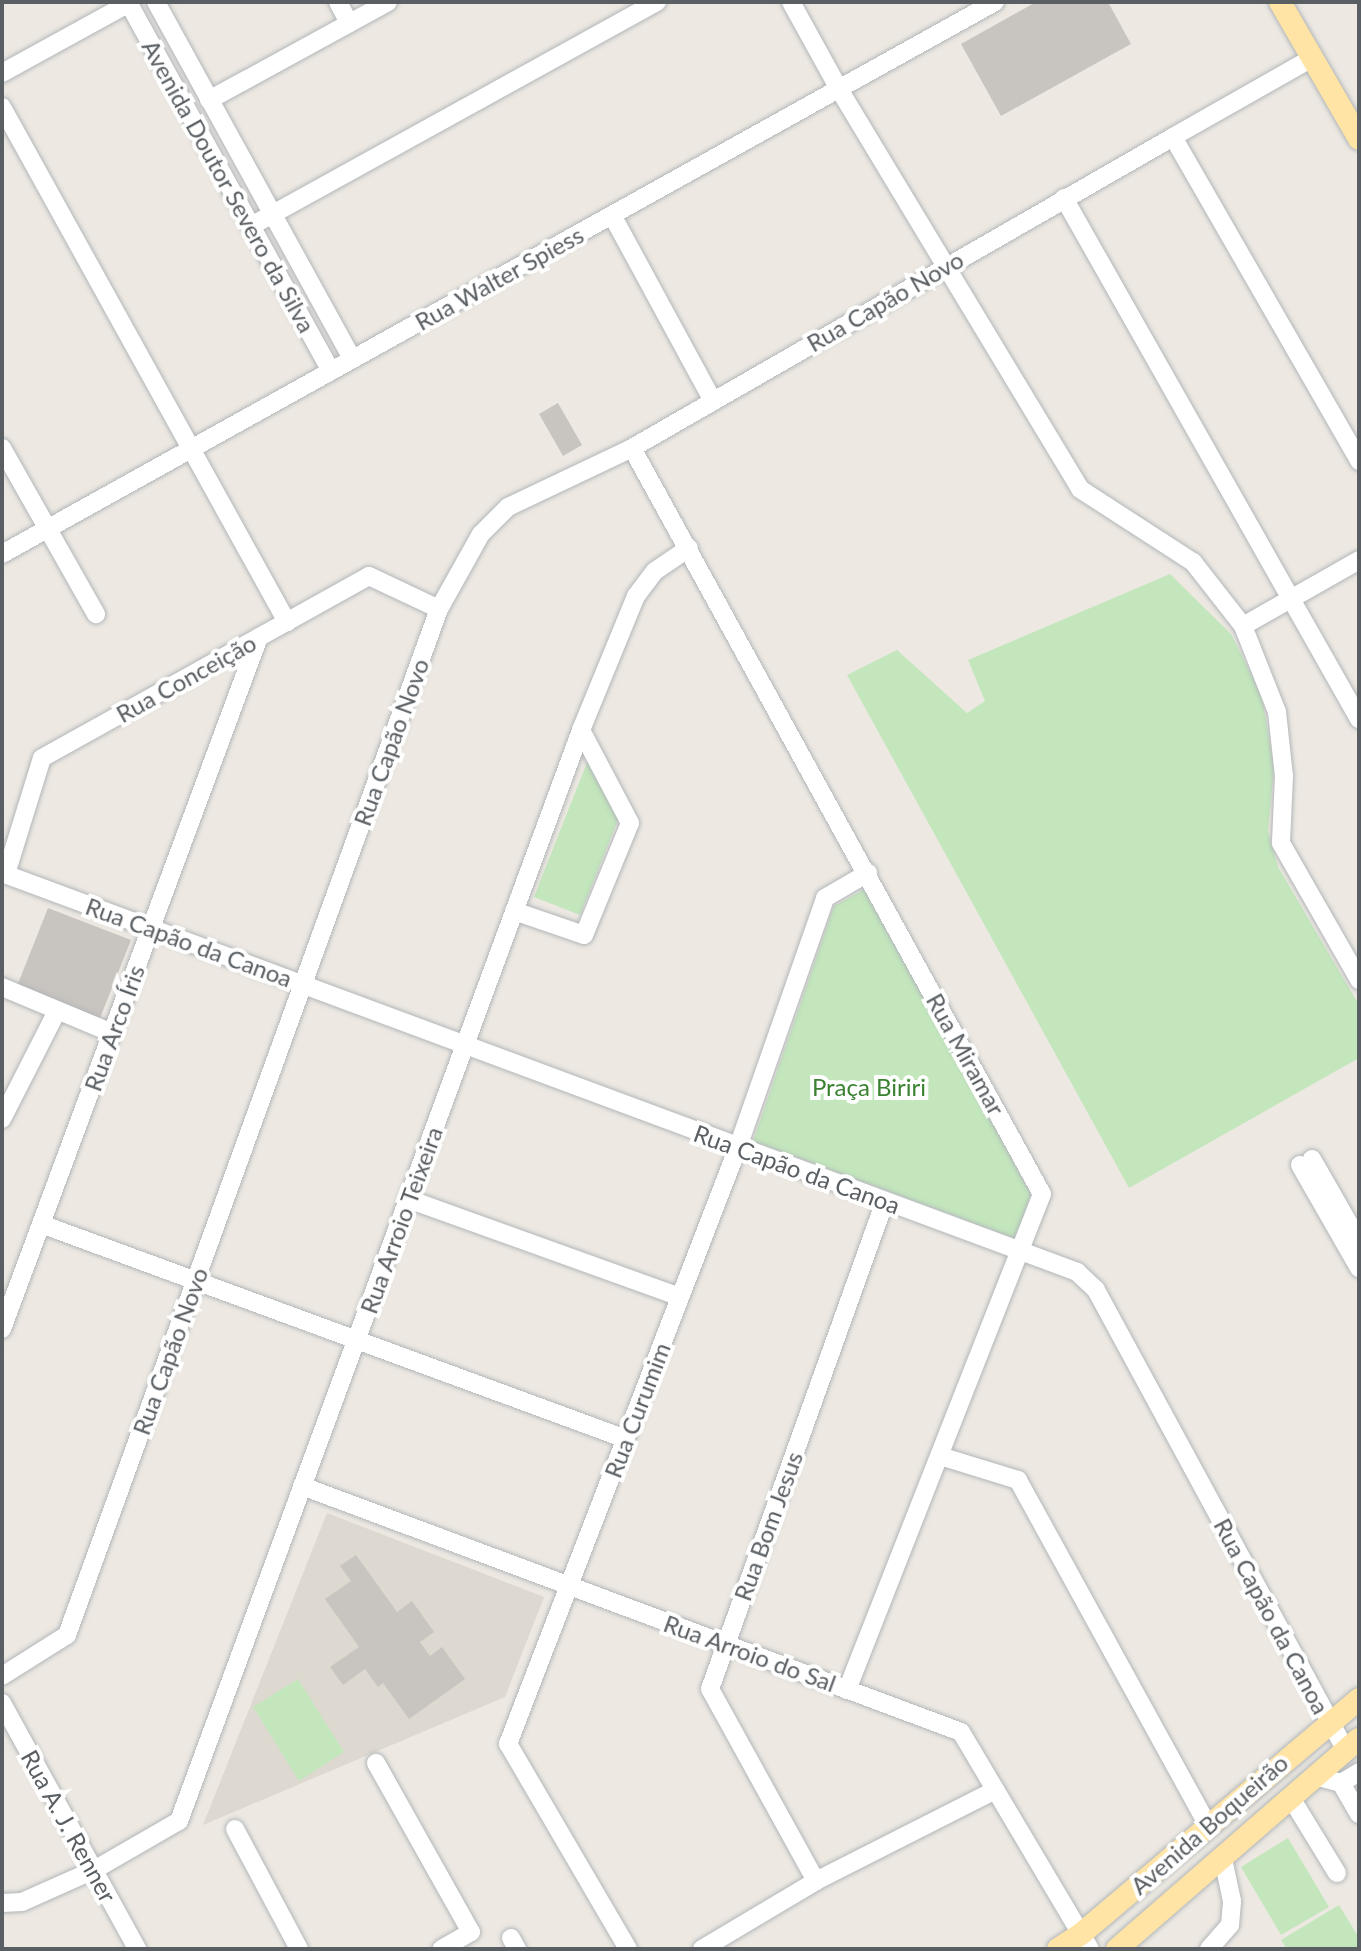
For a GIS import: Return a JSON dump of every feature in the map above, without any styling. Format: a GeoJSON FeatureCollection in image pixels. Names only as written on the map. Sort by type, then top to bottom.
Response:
{"type":"FeatureCollection","features":[{"type":"Feature","properties":{"kind":"main road"},"geometry":{"type":"LineString","coordinates":[[1280,2],[1359,139]]}},
{"type":"Feature","properties":{"kind":"main road","name":"Avenida Boqueirão"},"geometry":{"type":"LineString","coordinates":[[1058,1949],[1086,1942],[1208,1826],[1359,1699]]}},
{"type":"Feature","properties":{"kind":"main road","name":"Avenida Boqueirão"},"geometry":{"type":"LineString","coordinates":[[1117,1949],[1352,1744]]}},
{"type":"Feature","properties":{"kind":"street","name":"Avenida Doutor Severo da Silva"},"geometry":{"type":"LineString","coordinates":[[156,2],[352,359]]}},
{"type":"Feature","properties":{"kind":"street"},"geometry":{"type":"LineString","coordinates":[[338,2],[349,23]]}},
{"type":"Feature","properties":{"kind":"street"},"geometry":{"type":"LineString","coordinates":[[209,100],[388,2]]}},
{"type":"Feature","properties":{"kind":"street"},"geometry":{"type":"LineString","coordinates":[[251,226],[657,2]]}},
{"type":"Feature","properties":{"kind":"street"},"geometry":{"type":"LineString","coordinates":[[791,2],[839,89],[1080,489],[1193,562],[1243,626],[1277,712],[1284,776],[1281,843],[1359,980]]}},
{"type":"Feature","properties":{"kind":"street","name":"Rua Walter Spiess"},"geometry":{"type":"LineString","coordinates":[[2,554],[995,2]]}},
{"type":"Feature","properties":{"kind":"street","name":"Avenida Doutor Severo da Silva"},"geometry":{"type":"LineString","coordinates":[[129,3],[331,371]]}},
{"type":"Feature","properties":{"kind":"street"},"geometry":{"type":"LineString","coordinates":[[2,73],[129,3]]}},
{"type":"Feature","properties":{"kind":"street","name":"Rua Capão Novo"},"geometry":{"type":"LineString","coordinates":[[2,1676],[67,1635],[439,609],[481,534],[508,507],[632,448],[945,265],[1312,58]]}},
{"type":"Feature","properties":{"kind":"street"},"geometry":{"type":"LineString","coordinates":[[2,107],[287,622]]}},
{"type":"Feature","properties":{"kind":"street"},"geometry":{"type":"LineString","coordinates":[[1173,137],[1359,461]]}},
{"type":"Feature","properties":{"kind":"street"},"geometry":{"type":"LineString","coordinates":[[1064,198],[1359,719]]}},
{"type":"Feature","properties":{"kind":"street"},"geometry":{"type":"LineString","coordinates":[[612,215],[713,401]]}},
{"type":"Feature","properties":{"kind":"street"},"geometry":{"type":"LineString","coordinates":[[2,448],[96,614]]}},
{"type":"Feature","properties":{"kind":"street","name":"Rua Miramar"},"geometry":{"type":"LineString","coordinates":[[632,448],[1042,1194],[1022,1252],[847,1690]]}},
{"type":"Feature","properties":{"kind":"street","name":"Rua Arroio Teixeira"},"geometry":{"type":"LineString","coordinates":[[2,1903],[22,1902],[94,1870],[179,1821],[581,730],[636,596],[655,571],[689,548]]}},
{"type":"Feature","properties":{"kind":"street"},"geometry":{"type":"LineString","coordinates":[[1243,626],[1359,560]]}},
{"type":"Feature","properties":{"kind":"street","name":"Rua Conceição"},"geometry":{"type":"LineString","coordinates":[[4,873],[42,758],[369,576],[439,609]]}},
{"type":"Feature","properties":{"kind":"street","name":"Rua Arco Íris"},"geometry":{"type":"LineString","coordinates":[[4,1317],[259,637]]}},
{"type":"Feature","properties":{"kind":"street"},"geometry":{"type":"LineString","coordinates":[[514,911],[584,935],[630,823],[581,730]]}},
{"type":"Feature","properties":{"kind":"street","name":"Rua Capão da Canoa"},"geometry":{"type":"LineString","coordinates":[[4,873],[1077,1272],[1096,1290],[1328,1723],[1352,1744]]}},
{"type":"Feature","properties":{"kind":"street","name":"Rua Curumim"},"geometry":{"type":"LineString","coordinates":[[628,1949],[508,1744],[738,1147],[825,898],[868,873]]}},
{"type":"Feature","properties":{"kind":"street"},"geometry":{"type":"LineString","coordinates":[[2,987],[112,1033]]}},
{"type":"Feature","properties":{"kind":"street"},"geometry":{"type":"LineString","coordinates":[[2,1119],[57,1011]]}},
{"type":"Feature","properties":{"kind":"street"},"geometry":{"type":"LineString","coordinates":[[1359,1241],[1306,1162],[1359,1268]]}},
{"type":"Feature","properties":{"kind":"street"},"geometry":{"type":"LineString","coordinates":[[408,1199],[680,1297]]}},
{"type":"Feature","properties":{"kind":"street","name":"Rua Bom Jesus"},"geometry":{"type":"LineString","coordinates":[[816,1881],[710,1689],[885,1201]]}},
{"type":"Feature","properties":{"kind":"street"},"geometry":{"type":"LineString","coordinates":[[41,1224],[355,1342],[626,1439]]}},
{"type":"Feature","properties":{"kind":"street"},"geometry":{"type":"LineString","coordinates":[[940,1456],[1018,1480],[1208,1826]]}},
{"type":"Feature","properties":{"kind":"street","name":"Rua Arroio do Sal"},"geometry":{"type":"LineString","coordinates":[[302,1486],[961,1732],[1086,1942]]}},
{"type":"Feature","properties":{"kind":"street","name":"Rua A. J. Renner"},"geometry":{"type":"LineString","coordinates":[[2,1703],[137,1949]]}},
{"type":"Feature","properties":{"kind":"street"},"geometry":{"type":"LineString","coordinates":[[376,1763],[471,1932],[441,1949]]}},
{"type":"Feature","properties":{"kind":"street"},"geometry":{"type":"LineString","coordinates":[[1341,1783],[1359,1772]]}},
{"type":"Feature","properties":{"kind":"street"},"geometry":{"type":"LineString","coordinates":[[1315,1776],[1341,1783],[1359,1814]]}},
{"type":"Feature","properties":{"kind":"street"},"geometry":{"type":"LineString","coordinates":[[702,1949],[816,1881],[995,1790]]}},
{"type":"Feature","properties":{"kind":"street"},"geometry":{"type":"LineString","coordinates":[[1291,1798],[1337,1873]]}},
{"type":"Feature","properties":{"kind":"street"},"geometry":{"type":"LineString","coordinates":[[235,1829],[299,1949]]}},
{"type":"Feature","properties":{"kind":"street"},"geometry":{"type":"LineString","coordinates":[[1209,1949],[1230,1925],[1232,1901],[1223,1859]]}},
{"type":"Feature","properties":{"kind":"shaded area"},"geometry":{"type":"Polygon","coordinates":[[[327,1513],[544,1597],[505,1697],[203,1825],[327,1513]]]}},
{"type":"Feature","properties":{"kind":"green space"},"geometry":{"type":"Polygon","coordinates":[[[1170,574],[1231,634],[1262,696],[1274,768],[1268,831],[1278,867],[1359,1005],[1359,1058],[1129,1188],[847,675],[897,650],[967,713],[985,701],[968,660],[1170,574]]]}},
{"type":"Feature","properties":{"kind":"green space"},"geometry":{"type":"Polygon","coordinates":[[[588,760],[620,815],[580,915],[534,897],[588,760]]]}},
{"type":"Feature","properties":{"kind":"green space","name":"Praça Biriri"},"geometry":{"type":"Polygon","coordinates":[[[865,889],[1031,1194],[1016,1239],[753,1141],[834,906],[865,889]]]}},
{"type":"Feature","properties":{"kind":"green space"},"geometry":{"type":"Polygon","coordinates":[[[298,1679],[344,1752],[299,1781],[253,1707],[298,1679]]]}},
{"type":"Feature","properties":{"kind":"green space"},"geometry":{"type":"Polygon","coordinates":[[[1288,1838],[1329,1907],[1281,1935],[1241,1867],[1288,1838]]]}},
{"type":"Feature","properties":{"kind":"green space"},"geometry":{"type":"Polygon","coordinates":[[[1339,1905],[1359,1938],[1359,1949],[1287,1949],[1281,1940],[1339,1905]]]}},
{"type":"Feature","properties":{"kind":"building"},"geometry":{"type":"Polygon","coordinates":[[[1036,2],[1108,2],[1131,44],[1001,116],[961,44],[1036,2]]]}},
{"type":"Feature","properties":{"kind":"building"},"geometry":{"type":"Polygon","coordinates":[[[558,403],[582,445],[563,456],[539,414],[558,403]]]}},
{"type":"Feature","properties":{"kind":"building"},"geometry":{"type":"Polygon","coordinates":[[[48,908],[131,940],[100,1018],[17,986],[48,908]]]}},
{"type":"Feature","properties":{"kind":"building"},"geometry":{"type":"Polygon","coordinates":[[[356,1555],[397,1612],[412,1601],[434,1632],[420,1642],[430,1656],[442,1647],[465,1679],[409,1719],[383,1683],[378,1687],[365,1669],[343,1685],[330,1667],[359,1647],[325,1599],[351,1581],[340,1566],[356,1555]]]}}]}
